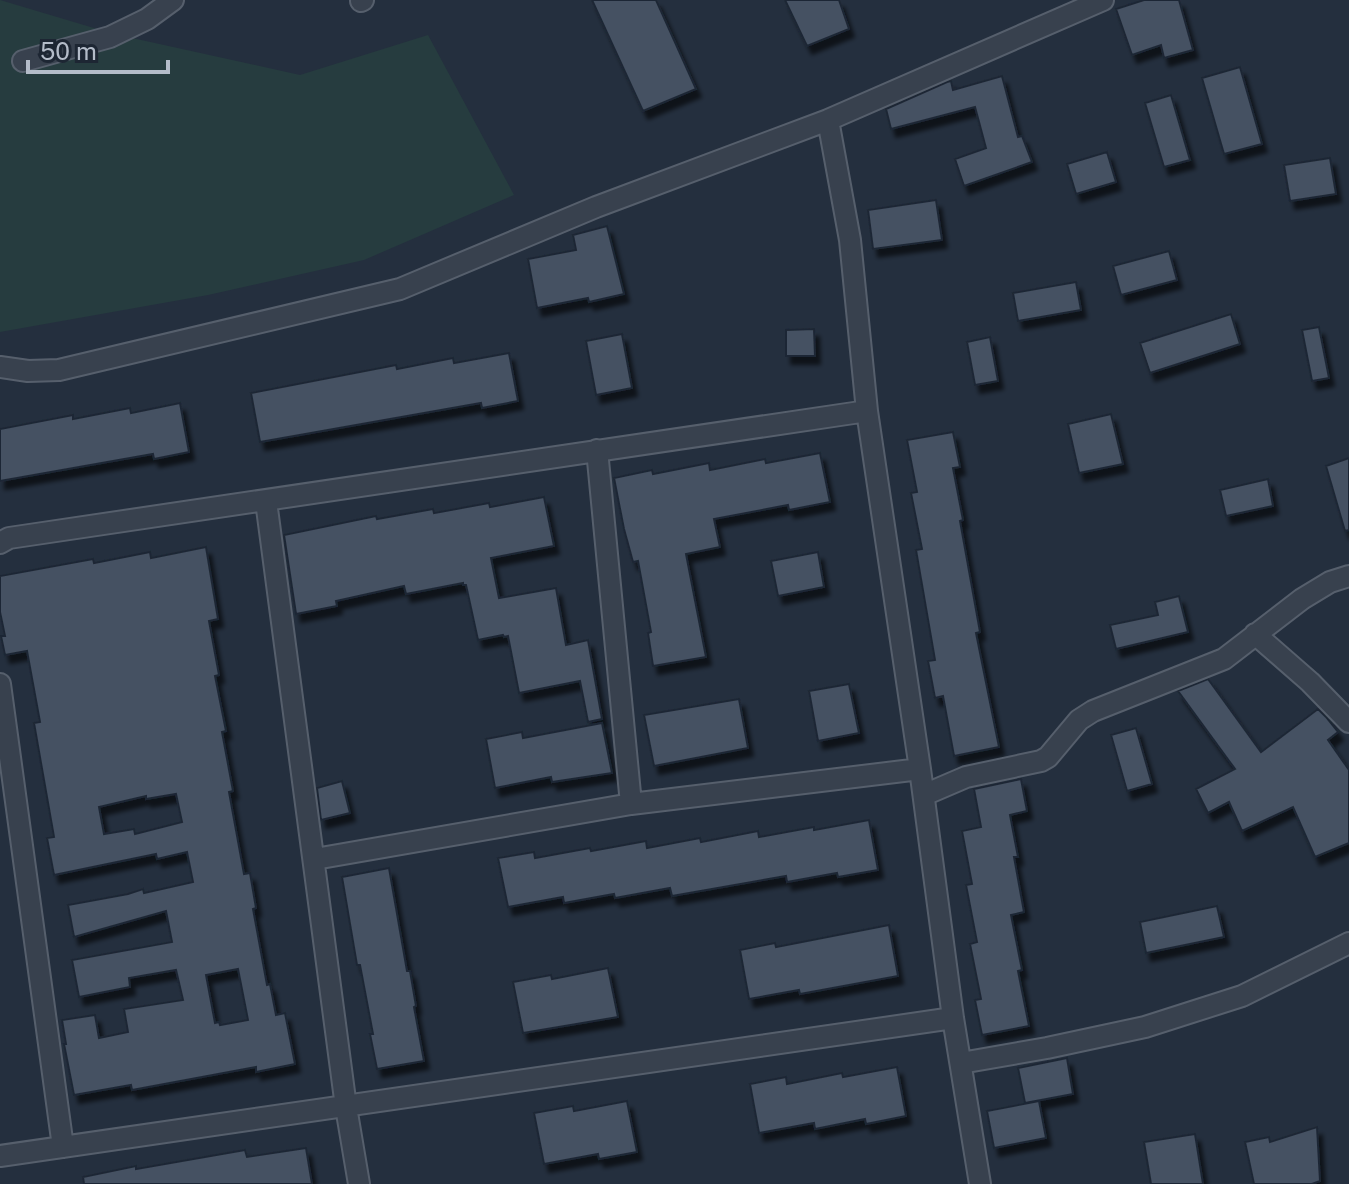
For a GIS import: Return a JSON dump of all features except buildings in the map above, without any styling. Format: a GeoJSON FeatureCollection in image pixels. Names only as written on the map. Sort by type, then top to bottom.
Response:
{"type":"FeatureCollection","features":[{"type":"Feature","properties":{"kind":"street"},"geometry":{"type":"LineString","coordinates":[[23,61],[110,37],[147,19],[173,0]]}},
{"type":"Feature","properties":{"kind":"street"},"geometry":{"type":"LineString","coordinates":[[0,367],[28,371],[59,370],[400,289],[596,207],[828,120],[1103,0]]}},
{"type":"Feature","properties":{"kind":"street"},"geometry":{"type":"LineString","coordinates":[[828,120],[850,240],[867,411],[924,795],[953,1018],[980,1184]]}},
{"type":"Feature","properties":{"kind":"street"},"geometry":{"type":"LineString","coordinates":[[0,543],[9,538],[867,411]]}},
{"type":"Feature","properties":{"kind":"street"},"geometry":{"type":"LineString","coordinates":[[597,450],[631,804]]}},
{"type":"Feature","properties":{"kind":"street"},"geometry":{"type":"LineString","coordinates":[[266,501],[346,1107],[359,1184]]}},
{"type":"Feature","properties":{"kind":"street"},"geometry":{"type":"LineString","coordinates":[[924,795],[966,777],[1041,761],[1048,757],[1079,720],[1093,711],[1224,659],[1302,599],[1330,582],[1349,576]]}},
{"type":"Feature","properties":{"kind":"street"},"geometry":{"type":"LineString","coordinates":[[1255,634],[1310,682],[1349,722]]}},
{"type":"Feature","properties":{"kind":"street"},"geometry":{"type":"LineString","coordinates":[[0,684],[63,1147]]}},
{"type":"Feature","properties":{"kind":"street"},"geometry":{"type":"LineString","coordinates":[[315,859],[631,804],[920,769]]}},
{"type":"Feature","properties":{"kind":"street"},"geometry":{"type":"LineString","coordinates":[[961,1063],[1145,1027],[1242,996],[1349,943]]}},
{"type":"Feature","properties":{"kind":"street"},"geometry":{"type":"LineString","coordinates":[[0,1156],[953,1018]]}},
{"type":"Feature","properties":{"kind":"green space"},"geometry":{"type":"Polygon","coordinates":[[[0,0],[114,34],[300,75],[428,35],[514,195],[364,260],[208,295],[0,332],[0,0]]]}}]}
